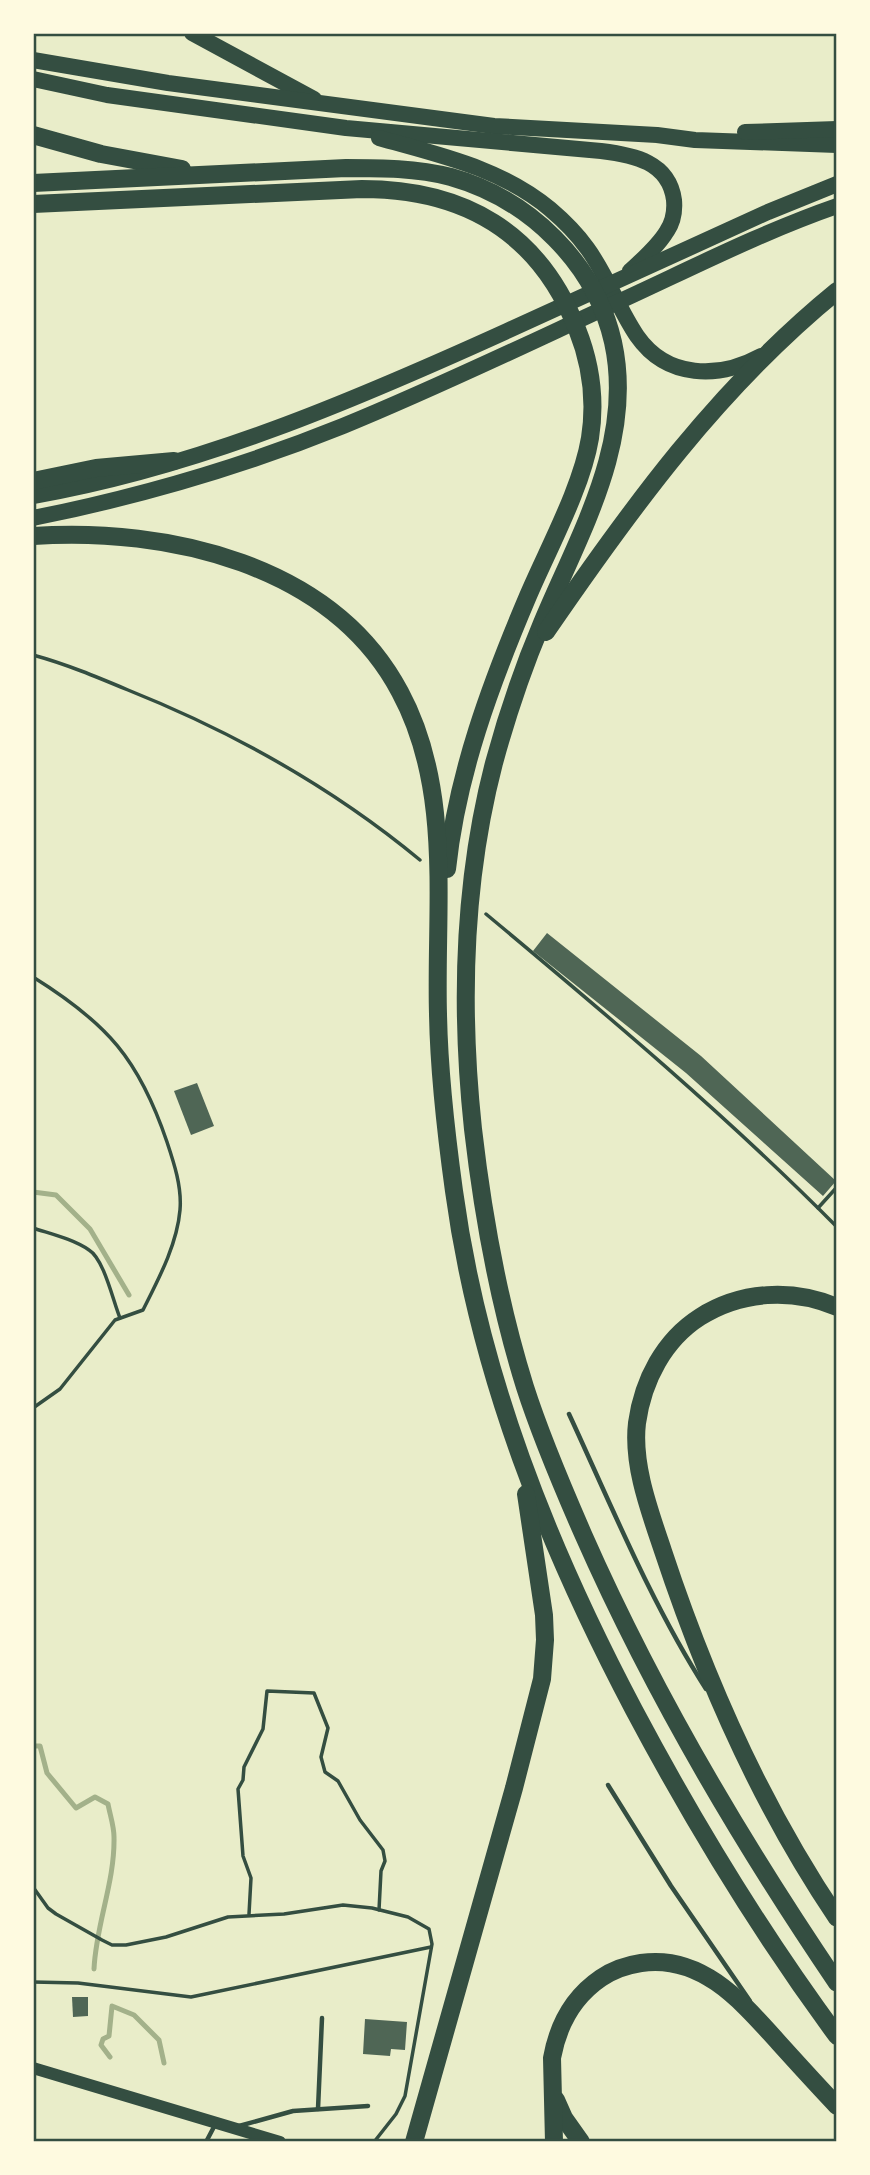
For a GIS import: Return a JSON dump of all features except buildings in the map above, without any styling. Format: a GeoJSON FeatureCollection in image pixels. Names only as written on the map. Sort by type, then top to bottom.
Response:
{"type":"FeatureCollection","features":[{"type":"Feature","properties":{"kind":"highway"},"geometry":{"type":"LineString","coordinates":[[192,33],[323,104]]}},
{"type":"Feature","properties":{"kind":"highway"},"geometry":{"type":"LineString","coordinates":[[33,60],[128,77],[494,126],[657,135],[695,140],[837,145]]}},
{"type":"Feature","properties":{"kind":"highway"},"geometry":{"type":"LineString","coordinates":[[33,79],[98,94],[346,128],[611,152],[649,162],[665,175],[671,187],[673,219],[666,233],[624,278]]}},
{"type":"Feature","properties":{"kind":"highway"},"geometry":{"type":"LineString","coordinates":[[346,128],[450,156],[485,170],[535,197],[563,220],[587,247],[639,339],[670,365],[687,371],[710,373],[736,368],[766,354]]}},
{"type":"Feature","properties":{"kind":"highway"},"geometry":{"type":"LineString","coordinates":[[657,135],[837,129]]}},
{"type":"Feature","properties":{"kind":"highway"},"geometry":{"type":"LineString","coordinates":[[33,135],[102,154],[216,174]]}},
{"type":"Feature","properties":{"kind":"highway"},"geometry":{"type":"LineString","coordinates":[[33,183],[380,168],[451,177],[492,194],[529,216],[561,246],[587,280],[604,312],[615,357],[618,402],[615,436],[595,499],[526,661],[498,747],[483,813],[472,883],[466,976],[466,1045],[475,1143],[490,1245],[505,1315],[524,1384],[548,1452],[631,1637],[722,1805],[837,1983]]}},
{"type":"Feature","properties":{"kind":"highway"},"geometry":{"type":"LineString","coordinates":[[33,496],[174,461],[240,441],[338,405],[768,212],[837,184]]}},
{"type":"Feature","properties":{"kind":"highway"},"geometry":{"type":"LineString","coordinates":[[33,204],[362,189],[414,192],[459,204],[501,226],[535,257],[562,295],[580,336],[588,365],[593,395],[590,436],[576,483],[487,700],[467,762],[448,858],[438,949]]}},
{"type":"Feature","properties":{"kind":"highway"},"geometry":{"type":"LineString","coordinates":[[33,518],[128,496],[279,450],[391,405],[837,206]]}},
{"type":"Feature","properties":{"kind":"highway"},"geometry":{"type":"LineString","coordinates":[[526,661],[589,568],[653,481],[699,426],[766,354],[837,291]]}},
{"type":"Feature","properties":{"kind":"highway"},"geometry":{"type":"LineString","coordinates":[[33,481],[96,468],[174,461]]}},
{"type":"Feature","properties":{"kind":"highway"},"geometry":{"type":"LineString","coordinates":[[33,536],[79,535],[150,541],[233,560],[275,575],[337,615],[372,651],[400,691],[411,714],[426,761],[437,840],[439,1050],[454,1196],[481,1331],[519,1453],[568,1577],[652,1744],[742,1897],[837,2036]]}},
{"type":"Feature","properties":{"kind":"highway"},"geometry":{"type":"LineString","coordinates":[[837,1307],[810,1298],[777,1294],[747,1297],[720,1306],[692,1323],[665,1350],[655,1366],[641,1403],[637,1424],[637,1446],[646,1495],[685,1613],[733,1730],[787,1835],[837,1918]]}},
{"type":"Feature","properties":{"kind":"highway"},"geometry":{"type":"LineString","coordinates":[[414,2142],[514,1788],[541,1679],[545,1650],[544,1615],[519,1453]]}},
{"type":"Feature","properties":{"kind":"highway"},"geometry":{"type":"LineString","coordinates":[[554,2142],[551,2072],[554,2045],[565,2018],[593,1983],[607,1974],[636,1964],[670,1962],[698,1971],[723,1986],[764,2026],[837,2106]]}},
{"type":"Feature","properties":{"kind":"highway"},"geometry":{"type":"LineString","coordinates":[[551,2072],[558,2104],[571,2131],[581,2142]]}},
{"type":"Feature","properties":{"kind":"street"},"geometry":{"type":"LineString","coordinates":[[33,2068],[281,2142]]}},
{"type":"Feature","properties":{"kind":"lane"},"geometry":{"type":"LineString","coordinates":[[569,1414],[677,1644],[733,1730]]}},
{"type":"Feature","properties":{"kind":"lane"},"geometry":{"type":"LineString","coordinates":[[608,1785],[764,2026]]}},
{"type":"Feature","properties":{"kind":"lane"},"geometry":{"type":"LineString","coordinates":[[317,2109],[322,2018]]}},
{"type":"Feature","properties":{"kind":"lane"},"geometry":{"type":"LineString","coordinates":[[234,2128],[293,2111],[368,2106]]}},
{"type":"Feature","properties":{"kind":"lane"},"geometry":{"type":"LineString","coordinates":[[206,2142],[216,2122]]}},
{"type":"Feature","properties":{"kind":"path"},"geometry":{"type":"LineString","coordinates":[[33,655],[61,663],[179,710],[248,744],[320,787],[394,839]]}},
{"type":"Feature","properties":{"kind":"path"},"geometry":{"type":"LineString","coordinates":[[536,956],[701,1097],[837,1227]]}},
{"type":"Feature","properties":{"kind":"path"},"geometry":{"type":"LineString","coordinates":[[33,977],[64,996],[97,1023],[124,1051],[146,1087],[169,1147],[178,1180],[180,1210],[166,1260],[143,1310],[115,1320],[60,1389],[33,1408]]}},
{"type":"Feature","properties":{"kind":"path"},"geometry":{"type":"LineString","coordinates":[[818,1208],[837,1187]]}},
{"type":"Feature","properties":{"kind":"path"},"geometry":{"type":"LineString","coordinates":[[33,1228],[91,1251],[105,1273],[120,1318]]}},
{"type":"Feature","properties":{"kind":"path"},"geometry":{"type":"LineString","coordinates":[[249,1914],[251,1878],[243,1856],[238,1788],[243,1780],[244,1768],[263,1728],[267,1691],[314,1693],[328,1728],[321,1757],[325,1772],[338,1781],[360,1820],[383,1850],[385,1861],[381,1871],[379,1910]]}},
{"type":"Feature","properties":{"kind":"path"},"geometry":{"type":"LineString","coordinates":[[33,1887],[48,1908],[112,1945],[136,1944],[228,1917],[284,1914],[342,1905],[408,1917],[429,1928],[432,1947],[405,2096],[396,2115],[374,2142]]}},
{"type":"Feature","properties":{"kind":"path"},"geometry":{"type":"LineString","coordinates":[[33,1982],[78,1983],[191,1997],[432,1947]]}},
{"type":"Feature","properties":{"kind":"waterway"},"geometry":{"type":"LineString","coordinates":[[33,1192],[56,1195],[90,1229],[129,1295]]}},
{"type":"Feature","properties":{"kind":"waterway"},"geometry":{"type":"LineString","coordinates":[[33,1746],[40,1746],[47,1773],[76,1808],[95,1797],[108,1804],[114,1833],[114,1854],[94,1969]]}},
{"type":"Feature","properties":{"kind":"waterway"},"geometry":{"type":"LineString","coordinates":[[110,2057],[101,2045],[103,2039],[109,2036],[112,2006],[134,2015],[159,2040],[164,2063]]}}]}
